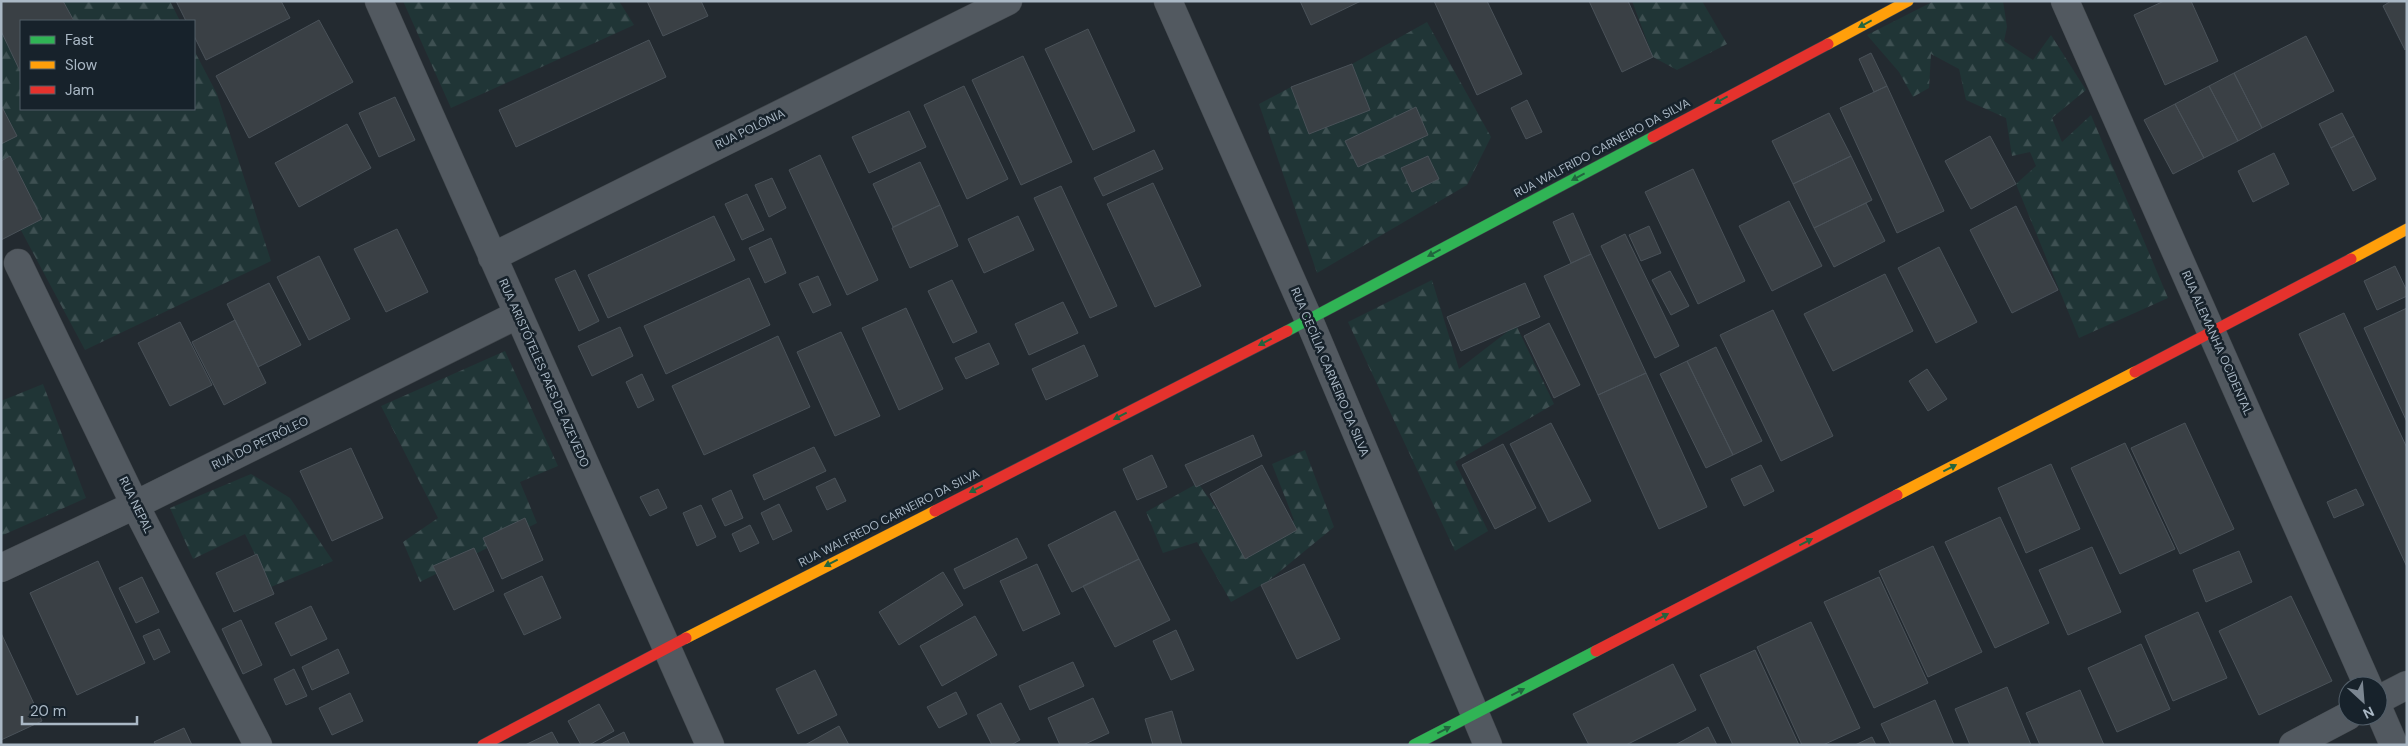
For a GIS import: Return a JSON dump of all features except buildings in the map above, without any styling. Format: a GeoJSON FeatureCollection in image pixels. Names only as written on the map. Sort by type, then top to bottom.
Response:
{"type":"FeatureCollection","features":[{"type":"Feature","properties":{"kind":"main road","name":"RUA WALFRIDO CARNEIRO DA SILVA"},"geometry":{"type":"LineString","coordinates":[[1308,320],[1908,1]]}},
{"type":"Feature","properties":{"kind":"main road"},"geometry":{"type":"LineString","coordinates":[[1414,745],[2407,229]]}},
{"type":"Feature","properties":{"kind":"main road","name":"RUA WALFREDO CARNEIRO DA SILVA"},"geometry":{"type":"LineString","coordinates":[[483,745],[665,648],[1308,320]]}},
{"type":"Feature","properties":{"kind":"street","name":"RUA ARISTÓTELES PAES DE AZEVEDO"},"geometry":{"type":"LineString","coordinates":[[379,1],[665,648],[710,745]]}},
{"type":"Feature","properties":{"kind":"street","name":"RUA POLÔNIA"},"geometry":{"type":"LineString","coordinates":[[492,257],[1008,1]]}},
{"type":"Feature","properties":{"kind":"street","name":"RUA CECÍLIA CARNEIRO DA SILVA"},"geometry":{"type":"LineString","coordinates":[[1168,1],[1308,320],[1488,745]]}},
{"type":"Feature","properties":{"kind":"street","name":"RUA ALEMANHA OCIDENTAL"},"geometry":{"type":"LineString","coordinates":[[2065,1],[2364,676]]}},
{"type":"Feature","properties":{"kind":"street","name":"RUA NEPAL"},"geometry":{"type":"LineString","coordinates":[[18,262],[135,505],[258,745]]}},
{"type":"Feature","properties":{"kind":"street","name":"RUA DO PETRÓLEO"},"geometry":{"type":"LineString","coordinates":[[1,568],[135,505],[518,315]]}},
{"type":"Feature","properties":{"kind":"street"},"geometry":{"type":"LineString","coordinates":[[2388,695],[2407,685]]}},
{"type":"Feature","properties":{"kind":"street"},"geometry":{"type":"LineString","coordinates":[[2293,745],[2338,721]]}},
{"type":"Feature","properties":{"kind":"street"},"geometry":{"type":"LineString","coordinates":[[2386,726],[2394,745]]}},
{"type":"Feature","properties":{"kind":"green space"},"geometry":{"type":"Polygon","coordinates":[[[63,1],[170,1],[180,20],[73,20],[63,1]]]}},
{"type":"Feature","properties":{"kind":"green space"},"geometry":{"type":"Polygon","coordinates":[[[403,1],[619,1],[634,25],[451,108],[403,1]]]}},
{"type":"Feature","properties":{"kind":"green space"},"geometry":{"type":"Polygon","coordinates":[[[1632,1],[1702,1],[1727,44],[1677,70],[1653,57],[1632,1]]]}},
{"type":"Feature","properties":{"kind":"green space"},"geometry":{"type":"Polygon","coordinates":[[[1934,1],[2003,1],[2007,27],[2004,41],[2033,60],[2051,35],[2086,90],[2052,118],[2062,142],[2091,115],[2168,298],[2079,338],[2016,184],[2036,166],[2030,152],[2012,156],[2006,118],[1966,100],[1959,69],[1931,54],[1929,88],[1913,97],[1899,72],[1867,35],[1934,1]]]}},
{"type":"Feature","properties":{"kind":"green space"},"geometry":{"type":"Polygon","coordinates":[[[1427,22],[1491,137],[1467,185],[1317,273],[1259,104],[1291,87],[1352,64],[1427,22]]]}},
{"type":"Feature","properties":{"kind":"green space"},"geometry":{"type":"Polygon","coordinates":[[[1,31],[20,68],[20,110],[195,110],[195,52],[217,94],[271,261],[85,350],[16,221],[1,226],[1,31]]]}},
{"type":"Feature","properties":{"kind":"green space"},"geometry":{"type":"Polygon","coordinates":[[[1432,280],[1459,369],[1516,325],[1554,404],[1455,462],[1488,531],[1455,551],[1348,322],[1432,280]]]}},
{"type":"Feature","properties":{"kind":"green space"},"geometry":{"type":"Polygon","coordinates":[[[505,351],[558,466],[520,482],[537,523],[420,582],[403,542],[438,518],[381,406],[505,351]]]}},
{"type":"Feature","properties":{"kind":"green space"},"geometry":{"type":"Polygon","coordinates":[[[43,384],[86,498],[1,536],[1,401],[43,384]]]}},
{"type":"Feature","properties":{"kind":"green space"},"geometry":{"type":"Polygon","coordinates":[[[1305,450],[1334,527],[1267,582],[1231,602],[1197,542],[1163,553],[1146,512],[1198,483],[1239,540],[1268,547],[1294,520],[1272,464],[1305,450]]]}},
{"type":"Feature","properties":{"kind":"green space"},"geometry":{"type":"Polygon","coordinates":[[[251,474],[290,498],[333,561],[271,587],[245,534],[193,559],[170,508],[251,474]]]}},
{"type":"Feature","properties":{"kind":"traffic: fast"},"geometry":{"type":"LineString","coordinates":[[1287,331],[1653,137]]}},
{"type":"Feature","properties":{"kind":"traffic: fast"},"geometry":{"type":"LineString","coordinates":[[1414,745],[1596,651]]}},
{"type":"Feature","properties":{"kind":"traffic: slow"},"geometry":{"type":"LineString","coordinates":[[1828,44],[1908,1]]}},
{"type":"Feature","properties":{"kind":"traffic: slow"},"geometry":{"type":"LineString","coordinates":[[2351,259],[2407,229]]}},
{"type":"Feature","properties":{"kind":"traffic: slow"},"geometry":{"type":"LineString","coordinates":[[1897,495],[2135,372]]}},
{"type":"Feature","properties":{"kind":"traffic: slow"},"geometry":{"type":"LineString","coordinates":[[686,638],[935,511]]}},
{"type":"Feature","properties":{"kind":"traffic: jam"},"geometry":{"type":"LineString","coordinates":[[1653,137],[1828,44]]}},
{"type":"Feature","properties":{"kind":"traffic: jam"},"geometry":{"type":"LineString","coordinates":[[2135,372],[2351,259]]}},
{"type":"Feature","properties":{"kind":"traffic: jam"},"geometry":{"type":"LineString","coordinates":[[935,511],[1287,331]]}},
{"type":"Feature","properties":{"kind":"traffic: jam"},"geometry":{"type":"LineString","coordinates":[[1596,651],[1897,495]]}},
{"type":"Feature","properties":{"kind":"traffic: jam"},"geometry":{"type":"LineString","coordinates":[[483,745],[686,638]]}}]}
